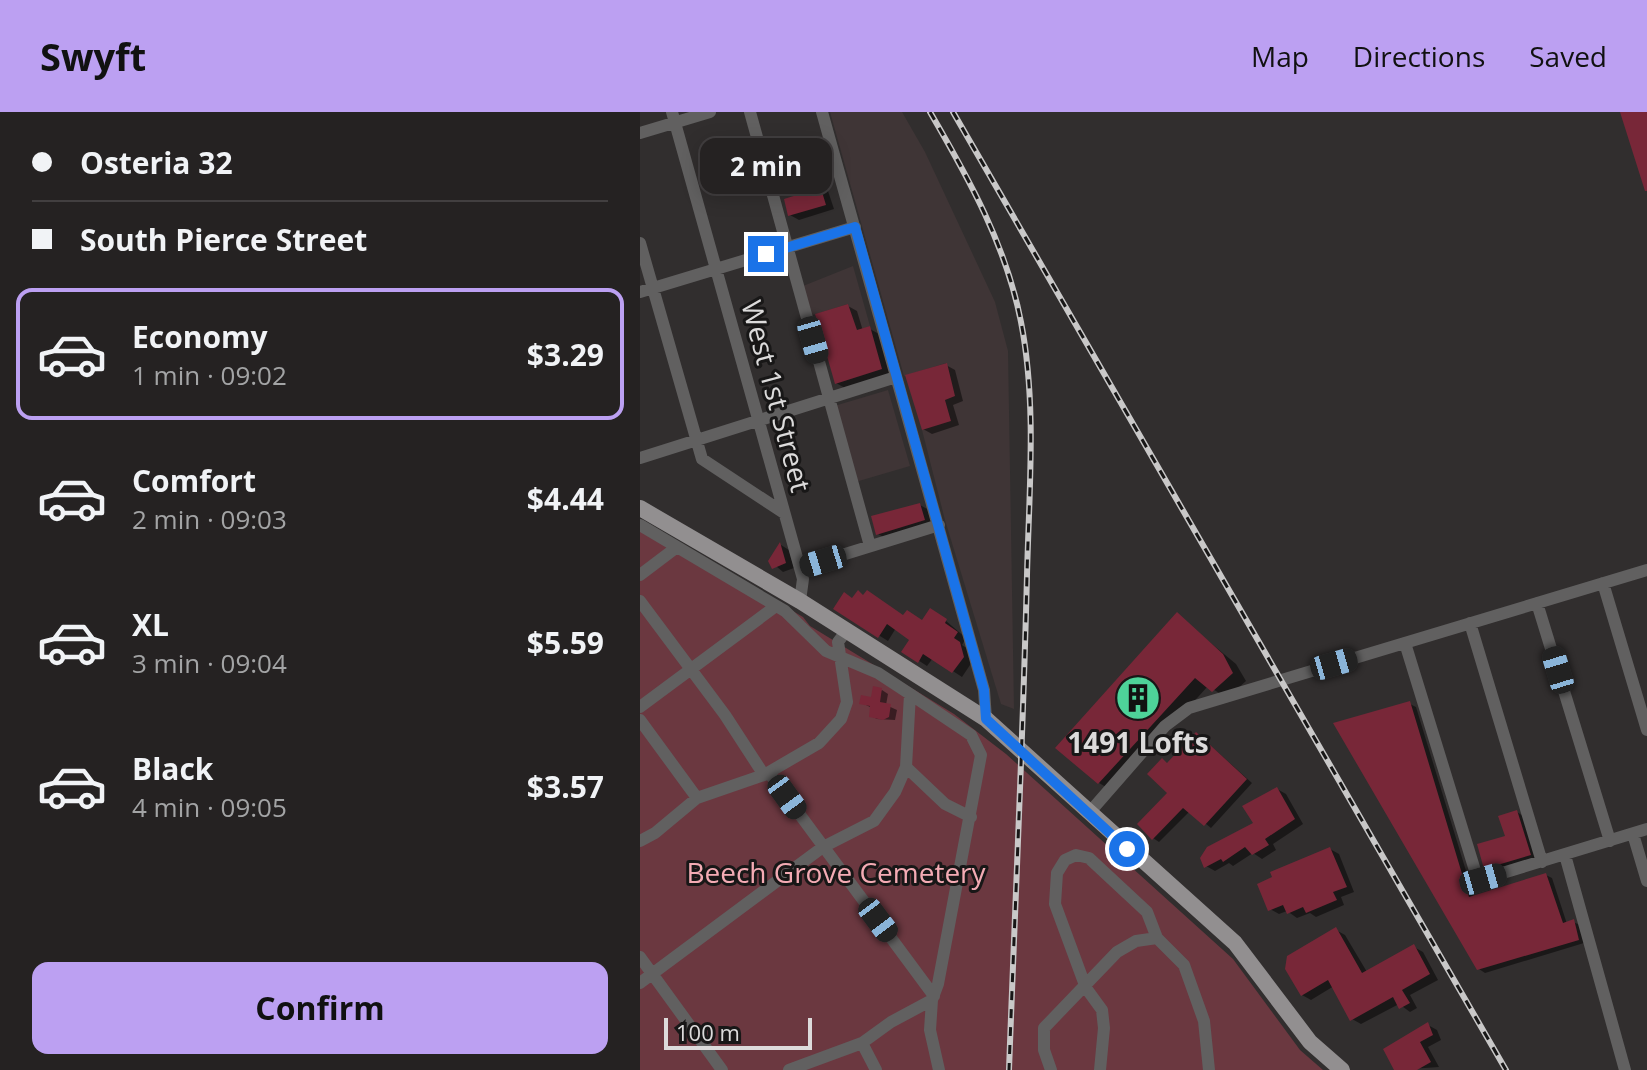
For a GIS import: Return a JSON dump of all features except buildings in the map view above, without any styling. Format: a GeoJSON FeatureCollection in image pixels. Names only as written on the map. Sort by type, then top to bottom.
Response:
{"type":"FeatureCollection","features":[{"type":"Feature","properties":{"kind":"main road"},"geometry":{"type":"LineString","coordinates":[[640,508],[800,601],[986,719],[1235,943],[1310,1042],[1342,1070]]}},
{"type":"Feature","properties":{"kind":"street"},"geometry":{"type":"LineString","coordinates":[[640,133],[673,117],[710,112]]}},
{"type":"Feature","properties":{"kind":"street"},"geometry":{"type":"LineString","coordinates":[[750,112],[870,546]]}},
{"type":"Feature","properties":{"kind":"street"},"geometry":{"type":"LineString","coordinates":[[822,112],[984,690],[986,719]]}},
{"type":"Feature","properties":{"kind":"street","name":"West 1st Street"},"geometry":{"type":"LineString","coordinates":[[673,117],[800,568],[803,585],[800,601]]}},
{"type":"Feature","properties":{"kind":"street"},"geometry":{"type":"LineString","coordinates":[[640,292],[855,227]]}},
{"type":"Feature","properties":{"kind":"street"},"geometry":{"type":"LineString","coordinates":[[640,243],[702,459],[784,513]]}},
{"type":"Feature","properties":{"kind":"street"},"geometry":{"type":"LineString","coordinates":[[640,458],[896,377]]}},
{"type":"Feature","properties":{"kind":"street"},"geometry":{"type":"LineString","coordinates":[[640,525],[776,606],[800,624],[817,646],[910,694],[964,728],[978,743],[981,762],[948,944],[933,998],[930,1030],[939,1070]]}},
{"type":"Feature","properties":{"kind":"street"},"geometry":{"type":"LineString","coordinates":[[800,568],[939,525]]}},
{"type":"Feature","properties":{"kind":"street"},"geometry":{"type":"LineString","coordinates":[[640,575],[677,547]]}},
{"type":"Feature","properties":{"kind":"street"},"geometry":{"type":"LineString","coordinates":[[1089,813],[1165,726],[1189,708],[1647,570]]}},
{"type":"Feature","properties":{"kind":"street"},"geometry":{"type":"LineString","coordinates":[[1603,583],[1647,730]]}},
{"type":"Feature","properties":{"kind":"street"},"geometry":{"type":"LineString","coordinates":[[640,601],[933,998]]}},
{"type":"Feature","properties":{"kind":"street"},"geometry":{"type":"LineString","coordinates":[[1537,603],[1610,841]]}},
{"type":"Feature","properties":{"kind":"street"},"geometry":{"type":"LineString","coordinates":[[640,707],[776,606]]}},
{"type":"Feature","properties":{"kind":"street"},"geometry":{"type":"LineString","coordinates":[[1470,623],[1542,862]]}},
{"type":"Feature","properties":{"kind":"street"},"geometry":{"type":"LineString","coordinates":[[640,841],[655,833],[697,798],[766,774],[819,743],[841,719],[847,695],[838,642],[847,630]]}},
{"type":"Feature","properties":{"kind":"street"},"geometry":{"type":"LineString","coordinates":[[1405,643],[1475,873],[1483,879],[1647,829]]}},
{"type":"Feature","properties":{"kind":"street"},"geometry":{"type":"LineString","coordinates":[[640,983],[823,847],[874,821],[895,792],[906,767],[910,694]]}},
{"type":"Feature","properties":{"kind":"street"},"geometry":{"type":"LineString","coordinates":[[640,720],[697,798]]}},
{"type":"Feature","properties":{"kind":"street"},"geometry":{"type":"LineString","coordinates":[[906,767],[945,804],[971,817]]}},
{"type":"Feature","properties":{"kind":"street"},"geometry":{"type":"LineString","coordinates":[[1633,834],[1647,881]]}},
{"type":"Feature","properties":{"kind":"street"},"geometry":{"type":"LineString","coordinates":[[1565,855],[1625,1070]]}},
{"type":"Feature","properties":{"kind":"street"},"geometry":{"type":"LineString","coordinates":[[1100,1070],[1104,1021],[1097,1000],[1086,988],[1055,904],[1057,873],[1065,860],[1083,856],[1101,868],[1147,912],[1157,938],[1178,955],[1191,977],[1204,1021],[1209,1070]]}},
{"type":"Feature","properties":{"kind":"street"},"geometry":{"type":"LineString","coordinates":[[1051,1070],[1043,1030],[1086,988],[1107,961],[1128,944],[1157,938]]}},
{"type":"Feature","properties":{"kind":"street"},"geometry":{"type":"LineString","coordinates":[[640,957],[722,1070]]}},
{"type":"Feature","properties":{"kind":"street"},"geometry":{"type":"LineString","coordinates":[[789,1070],[862,1043],[933,998]]}},
{"type":"Feature","properties":{"kind":"street"},"geometry":{"type":"LineString","coordinates":[[862,1043],[876,1070]]}},
{"type":"Feature","properties":{"kind":"shaded area"},"geometry":{"type":"Polygon","coordinates":[[[830,112],[902,112],[925,152],[995,302],[1008,351],[1014,709],[1001,704],[945,520],[922,430],[951,420],[945,400],[946,363],[904,376],[830,112]]]}},
{"type":"Feature","properties":{"kind":"shaded area"},"geometry":{"type":"Polygon","coordinates":[[[853,266],[870,326],[857,331],[848,304],[806,317],[798,288],[853,266]]]}},
{"type":"Feature","properties":{"kind":"shaded area"},"geometry":{"type":"Polygon","coordinates":[[[888,390],[910,466],[852,483],[831,407],[888,390]]]}},
{"type":"Feature","properties":{"kind":"green space","name":"Beech Grove Cemetery"},"geometry":{"type":"Polygon","coordinates":[[[640,522],[803,617],[810,626],[954,714],[1006,754],[1233,959],[1300,1050],[1323,1070],[640,1070],[640,522]]]}},
{"type":"Feature","properties":{"kind":"railway"},"geometry":{"type":"LineString","coordinates":[[930,112],[972,188],[1006,266],[1021,322],[1029,384],[1030,480],[1009,1070]]}},
{"type":"Feature","properties":{"kind":"railway"},"geometry":{"type":"LineString","coordinates":[[953,112],[1506,1070]]}},
{"type":"Feature","properties":{"kind":"place","name":"1491 Lofts"},"geometry":{"type":"Point","coordinates":[1138,698]}},
{"type":"Feature","properties":{"kind":"route"},"geometry":{"type":"LineString","coordinates":[[766,254],[855,227],[984,690],[986,719],[1127,849]]}}]}
